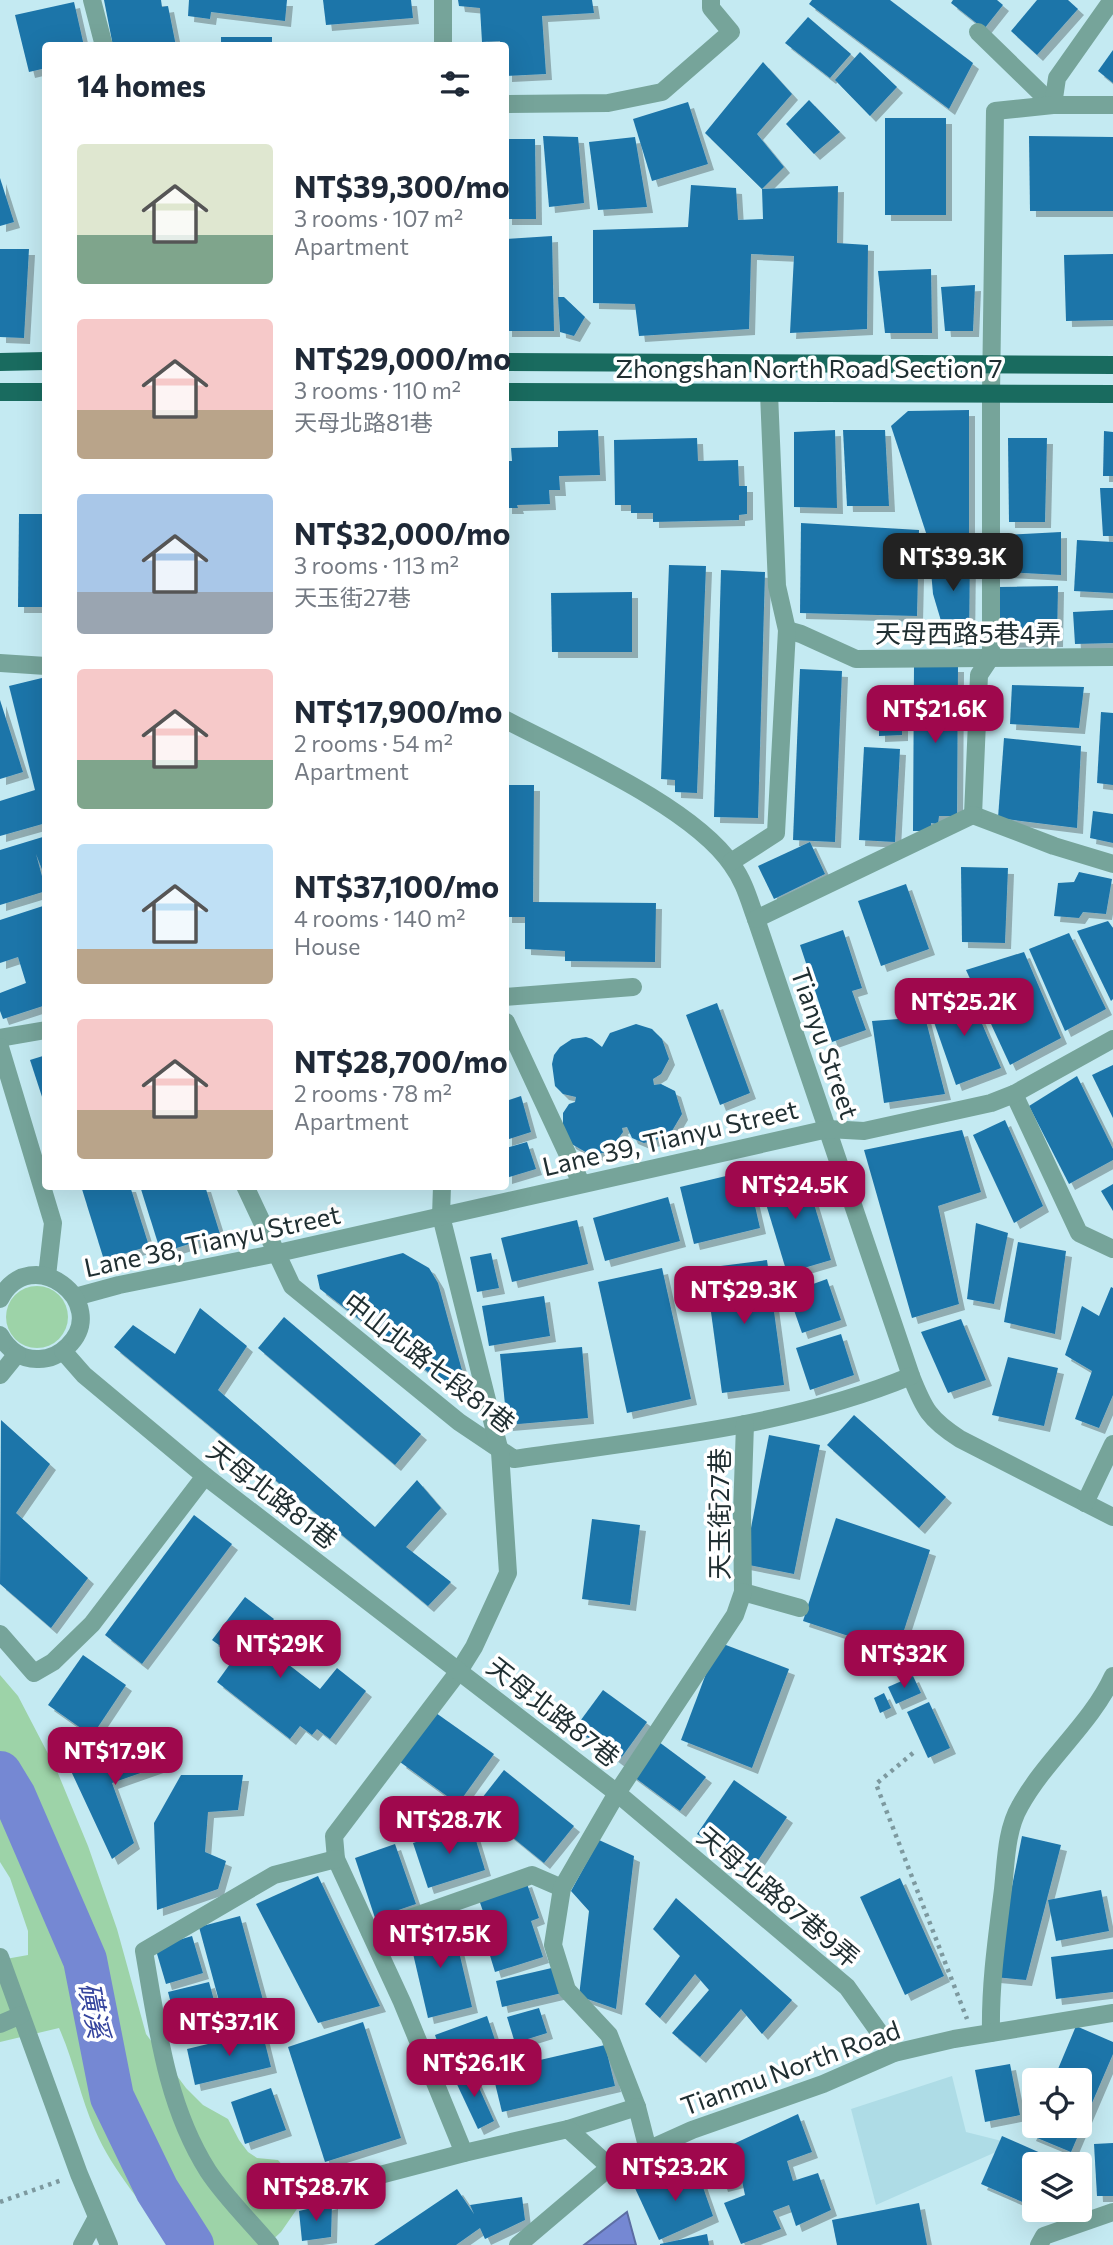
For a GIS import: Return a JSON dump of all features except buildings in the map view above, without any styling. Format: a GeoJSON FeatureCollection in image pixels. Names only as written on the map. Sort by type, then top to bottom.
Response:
{"type":"FeatureCollection","features":[{"type":"Feature","properties":{"kind":"main road"},"geometry":{"type":"LineString","coordinates":[[0,362],[42,361]]}},
{"type":"Feature","properties":{"kind":"main road","name":"Zhongshan North Road Section 7"},"geometry":{"type":"LineString","coordinates":[[509,362],[1113,365]]}},
{"type":"Feature","properties":{"kind":"main road"},"geometry":{"type":"LineString","coordinates":[[0,392],[42,392]]}},
{"type":"Feature","properties":{"kind":"main road","name":"Zhongshan North Road Section 7"},"geometry":{"type":"LineString","coordinates":[[509,392],[1113,394]]}},
{"type":"Feature","properties":{"kind":"street"},"geometry":{"type":"LineString","coordinates":[[92,0],[103,42]]}},
{"type":"Feature","properties":{"kind":"street"},"geometry":{"type":"LineString","coordinates":[[443,0],[443,42]]}},
{"type":"Feature","properties":{"kind":"street"},"geometry":{"type":"LineString","coordinates":[[509,104],[608,103],[662,92],[731,32],[711,8],[711,0]]}},
{"type":"Feature","properties":{"kind":"street"},"geometry":{"type":"LineString","coordinates":[[1053,105],[1057,78],[1107,3]]}},
{"type":"Feature","properties":{"kind":"street"},"geometry":{"type":"LineString","coordinates":[[978,32],[1053,105]]}},
{"type":"Feature","properties":{"kind":"street"},"geometry":{"type":"LineString","coordinates":[[973,815],[979,675],[991,657],[991,365],[995,111],[1053,105],[1113,105]]}},
{"type":"Feature","properties":{"kind":"street"},"geometry":{"type":"LineString","coordinates":[[731,862],[776,833],[787,630],[777,586],[769,393]]}},
{"type":"Feature","properties":{"kind":"street","name":"天母西路5巷4弄"},"geometry":{"type":"LineString","coordinates":[[787,630],[856,659],[1113,657]]}},
{"type":"Feature","properties":{"kind":"street"},"geometry":{"type":"LineString","coordinates":[[0,663],[42,666]]}},
{"type":"Feature","properties":{"kind":"street","name":"Tianyu Street"},"geometry":{"type":"LineString","coordinates":[[509,722],[651,797],[700,831],[731,862],[743,882],[924,1408],[940,1426],[960,1439],[1113,1517]]}},
{"type":"Feature","properties":{"kind":"street"},"geometry":{"type":"LineString","coordinates":[[756,919],[973,815],[1054,846],[1113,864]]}},
{"type":"Feature","properties":{"kind":"street"},"geometry":{"type":"LineString","coordinates":[[509,997],[633,987]]}},
{"type":"Feature","properties":{"kind":"street"},"geometry":{"type":"LineString","coordinates":[[509,1028],[581,1183]]}},
{"type":"Feature","properties":{"kind":"street"},"geometry":{"type":"LineString","coordinates":[[0,1038],[42,1031]]}},
{"type":"Feature","properties":{"kind":"street"},"geometry":{"type":"LineString","coordinates":[[828,1129],[864,1131],[991,1103],[1014,1094],[1113,1039]]}},
{"type":"Feature","properties":{"kind":"street"},"geometry":{"type":"LineString","coordinates":[[0,1048],[42,1187]]}},
{"type":"Feature","properties":{"kind":"street"},"geometry":{"type":"LineString","coordinates":[[1014,1094],[1079,1233],[1113,1249]]}},
{"type":"Feature","properties":{"kind":"street","name":"Lane 39, Tianyu Street"},"geometry":{"type":"LineString","coordinates":[[442,1216],[828,1129]]}},
{"type":"Feature","properties":{"kind":"street"},"geometry":{"type":"LineString","coordinates":[[43,1190],[53,1223],[47,1276]]}},
{"type":"Feature","properties":{"kind":"street","name":"中山北路七段81巷"},"geometry":{"type":"LineString","coordinates":[[247,1190],[292,1286],[459,1422],[514,1460],[746,1424]]}},
{"type":"Feature","properties":{"kind":"street"},"geometry":{"type":"LineString","coordinates":[[442,1190],[442,1216],[500,1452],[508,1573],[474,1647],[459,1671],[334,1836],[336,1859],[402,2002],[464,2153]]}},
{"type":"Feature","properties":{"kind":"street","name":"Lane 38, Tianyu Street"},"geometry":{"type":"LineString","coordinates":[[75,1297],[119,1285],[442,1216]]}},
{"type":"Feature","properties":{"kind":"street"},"geometry":{"type":"LineString","coordinates":[[0,1299],[13,1283],[23,1278],[47,1276],[68,1288],[79,1309],[77,1332],[63,1351],[41,1360],[18,1354],[7,1346],[0,1335]]}},
{"type":"Feature","properties":{"kind":"street","name":"天母北路81巷"},"geometry":{"type":"LineString","coordinates":[[63,1351],[84,1375],[205,1476],[459,1671]]}},
{"type":"Feature","properties":{"kind":"street"},"geometry":{"type":"LineString","coordinates":[[0,1375],[18,1354]]}},
{"type":"Feature","properties":{"kind":"street","name":"天玉街27巷"},"geometry":{"type":"LineString","coordinates":[[800,1608],[743,1592],[742,1514],[746,1424],[875,1391],[911,1376]]}},
{"type":"Feature","properties":{"kind":"street"},"geometry":{"type":"LineString","coordinates":[[1085,1503],[1113,1444]]}},
{"type":"Feature","properties":{"kind":"street"},"geometry":{"type":"LineString","coordinates":[[0,1634],[34,1673],[53,1662],[92,1624],[205,1476]]}},
{"type":"Feature","properties":{"kind":"street"},"geometry":{"type":"LineString","coordinates":[[648,2150],[637,2107],[609,2035],[567,1990],[553,1945],[562,1888],[617,1793],[735,1615],[743,1592]]}},
{"type":"Feature","properties":{"kind":"street","name":"天母北路87巷"},"geometry":{"type":"LineString","coordinates":[[459,1671],[617,1793]]}},
{"type":"Feature","properties":{"kind":"street"},"geometry":{"type":"LineString","coordinates":[[983,2034],[1009,1839],[1018,1809],[1043,1768],[1097,1703],[1113,1676]]}},
{"type":"Feature","properties":{"kind":"street","name":"天母北路87巷9弄"},"geometry":{"type":"LineString","coordinates":[[617,1793],[848,1987],[894,2053]]}},
{"type":"Feature","properties":{"kind":"street"},"geometry":{"type":"LineString","coordinates":[[270,2245],[209,2171],[190,2136],[166,2070],[144,1951],[274,1875],[336,1859]]}},
{"type":"Feature","properties":{"kind":"street"},"geometry":{"type":"LineString","coordinates":[[370,1932],[532,1875],[562,1888]]}},
{"type":"Feature","properties":{"kind":"street"},"geometry":{"type":"LineString","coordinates":[[0,1957],[96,2219],[109,2245]]}},
{"type":"Feature","properties":{"kind":"street","name":"Tianmu North Road"},"geometry":{"type":"LineString","coordinates":[[518,2245],[610,2167],[692,2130],[823,2084],[894,2053],[983,2034],[1113,2014]]}},
{"type":"Feature","properties":{"kind":"street"},"geometry":{"type":"LineString","coordinates":[[0,2024],[21,2015]]}},
{"type":"Feature","properties":{"kind":"street"},"geometry":{"type":"LineString","coordinates":[[315,2192],[568,2129],[637,2107]]}},
{"type":"Feature","properties":{"kind":"street"},"geometry":{"type":"LineString","coordinates":[[568,2129],[610,2167]]}},
{"type":"Feature","properties":{"kind":"street"},"geometry":{"type":"LineString","coordinates":[[1039,2245],[1044,2236],[1113,2212]]}},
{"type":"Feature","properties":{"kind":"street"},"geometry":{"type":"LineString","coordinates":[[82,2245],[96,2219]]}},
{"type":"Feature","properties":{"kind":"path"},"geometry":{"type":"LineString","coordinates":[[913,1753],[876,1784],[983,2034]]}},
{"type":"Feature","properties":{"kind":"path"},"geometry":{"type":"LineString","coordinates":[[0,2202],[44,2186]]}},
{"type":"Feature","properties":{"kind":"shaded area"},"geometry":{"type":"Polygon","coordinates":[[[952,2076],[966,2132],[1014,2144],[876,2205],[851,2109],[952,2076]]]}},
{"type":"Feature","properties":{"kind":"green space"},"geometry":{"type":"Polygon","coordinates":[[[37,1286],[49,1288],[59,1295],[66,1305],[66,1329],[59,1339],[49,1346],[37,1348],[25,1346],[15,1339],[8,1329],[6,1317],[8,1305],[15,1295],[25,1288],[37,1286]]]}},
{"type":"Feature","properties":{"kind":"green space"},"geometry":{"type":"Polygon","coordinates":[[[0,1675],[18,1696],[57,1771],[88,1846],[117,1929],[146,2034],[186,2088],[203,2105],[228,2119],[248,2152],[257,2158],[278,2160],[291,2175],[299,2206],[281,2232],[267,2245],[174,2245],[131,2189],[102,2145],[59,2028],[0,2042],[0,1960],[28,1955],[28,1931],[10,1878],[0,1862],[0,1675]]]}},
{"type":"Feature","properties":{"kind":"water"},"geometry":{"type":"Polygon","coordinates":[[[627,2212],[636,2245],[584,2245],[627,2212]]]}},
{"type":"Feature","properties":{"kind":"waterway","name":"磺溪"},"geometry":{"type":"LineString","coordinates":[[0,1773],[14,1796],[85,1960],[112,2097],[157,2190],[192,2245]]}}]}
